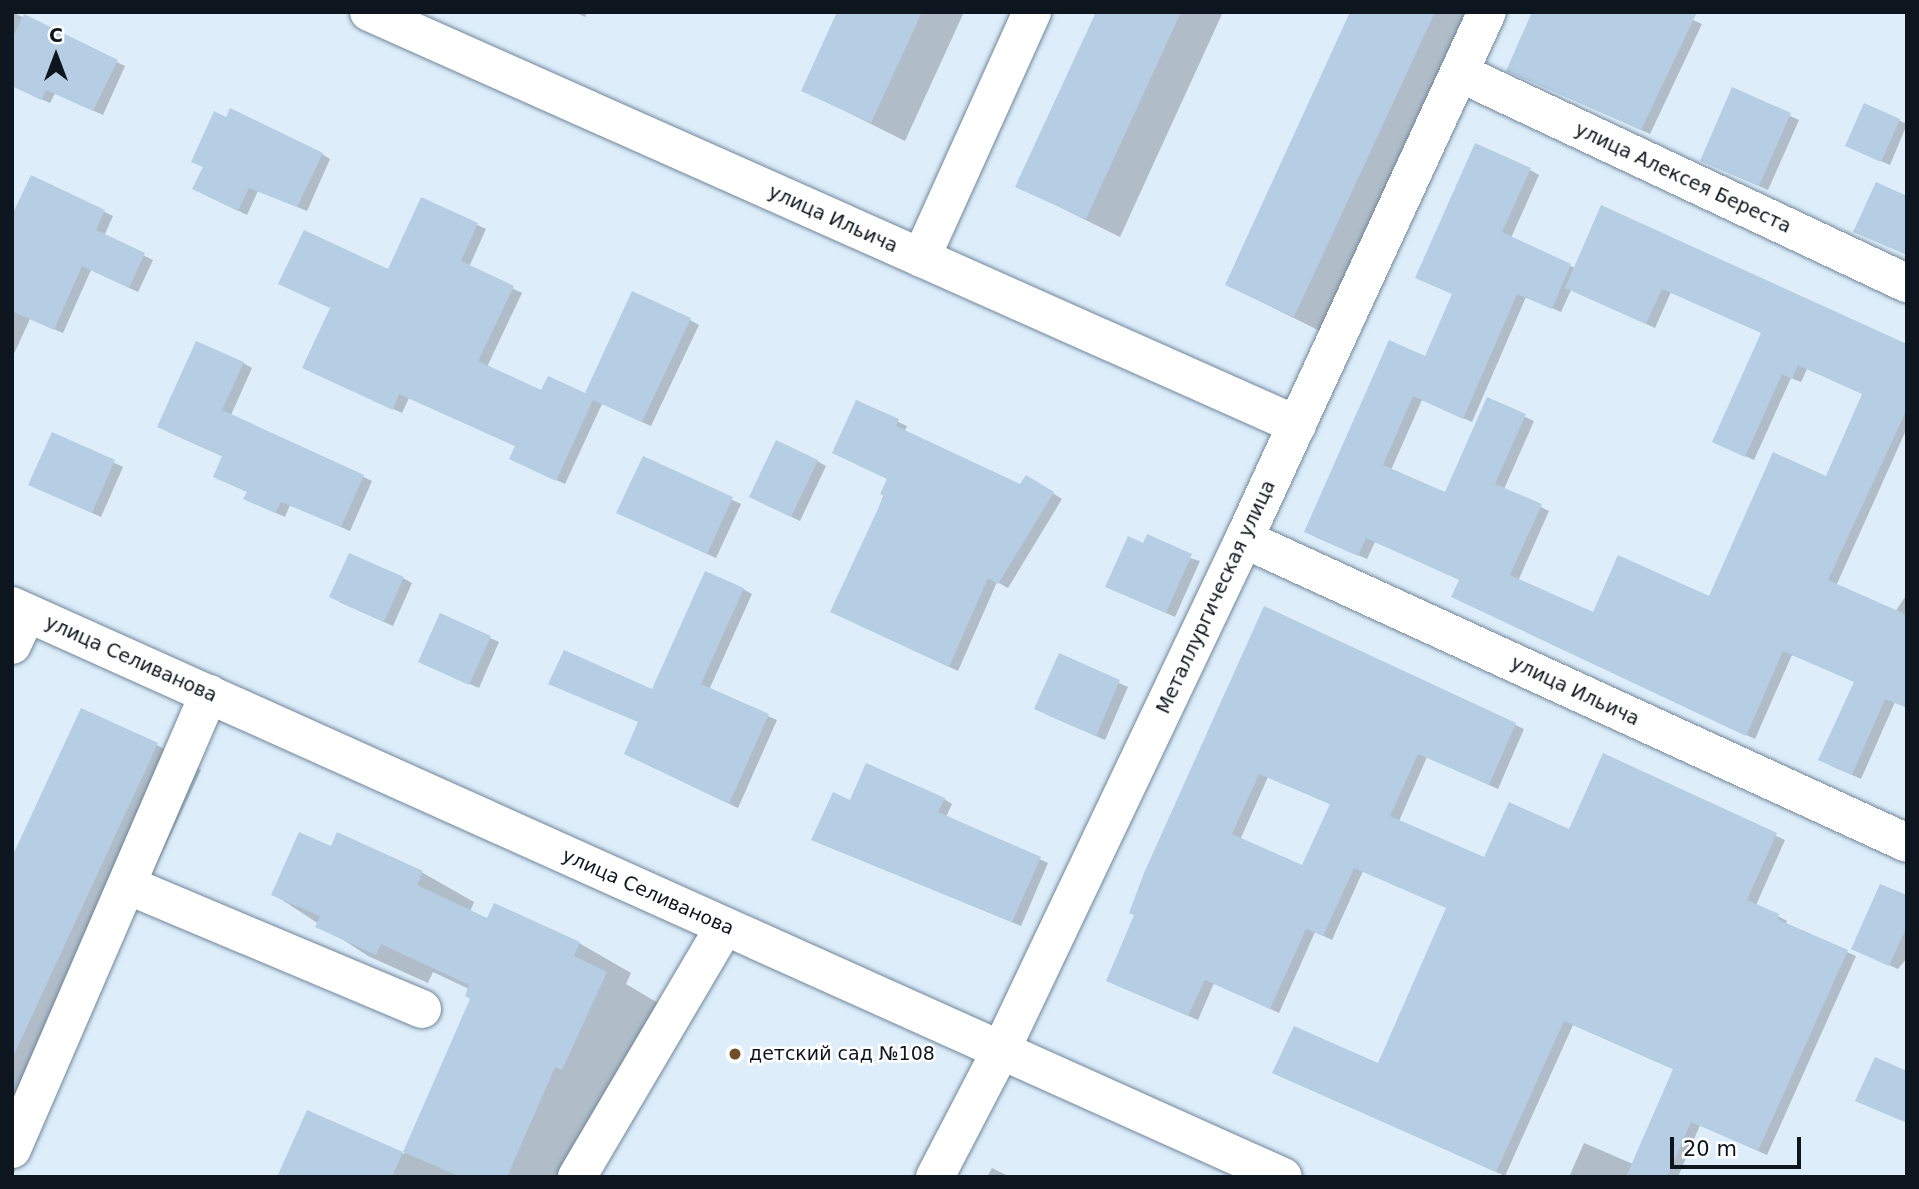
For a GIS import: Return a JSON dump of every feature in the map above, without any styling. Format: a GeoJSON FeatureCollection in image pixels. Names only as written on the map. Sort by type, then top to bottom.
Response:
{"type":"FeatureCollection","features":[{"type":"Feature","properties":{"kind":"street","name":"улица Ильича"},"geometry":{"type":"LineString","coordinates":[[369,12],[1297,425]]}},
{"type":"Feature","properties":{"kind":"street"},"geometry":{"type":"LineString","coordinates":[[921,258],[1032,12]]}},
{"type":"Feature","properties":{"kind":"street","name":"Металлургическая улица"},"geometry":{"type":"LineString","coordinates":[[935,1177],[1001,1051],[1244,539],[1487,12]]}},
{"type":"Feature","properties":{"kind":"street","name":"улица Алексея Береста"},"geometry":{"type":"LineString","coordinates":[[1460,73],[1907,283]]}},
{"type":"Feature","properties":{"kind":"street","name":"улица Ильича"},"geometry":{"type":"LineString","coordinates":[[1244,539],[1907,843]]}},
{"type":"Feature","properties":{"kind":"street","name":"улица Селиванова"},"geometry":{"type":"LineString","coordinates":[[17,621],[209,694],[1283,1177]]}},
{"type":"Feature","properties":{"kind":"street"},"geometry":{"type":"LineString","coordinates":[[12,1149],[209,694]]}},
{"type":"Feature","properties":{"kind":"street"},"geometry":{"type":"LineString","coordinates":[[127,885],[422,1009]]}},
{"type":"Feature","properties":{"kind":"street"},"geometry":{"type":"LineString","coordinates":[[577,1177],[724,927]]}},
{"type":"Feature","properties":{"kind":"building"},"geometry":{"type":"Polygon","coordinates":[[[837,12],[922,12],[871,123],[801,91],[837,12]]]}},
{"type":"Feature","properties":{"kind":"building"},"geometry":{"type":"Polygon","coordinates":[[[1096,12],[1181,12],[1086,219],[1015,187],[1096,12]]]}},
{"type":"Feature","properties":{"kind":"building"},"geometry":{"type":"Polygon","coordinates":[[[1350,12],[1435,12],[1294,317],[1225,285],[1350,12]]]}},
{"type":"Feature","properties":{"kind":"building"},"geometry":{"type":"Polygon","coordinates":[[[1532,12],[1697,12],[1641,130],[1506,71],[1532,12]]]}},
{"type":"Feature","properties":{"kind":"building"},"geometry":{"type":"Polygon","coordinates":[[[24,14],[118,60],[93,111],[46,90],[41,100],[12,86],[12,39],[24,14]]]}},
{"type":"Feature","properties":{"kind":"building"},"geometry":{"type":"Polygon","coordinates":[[[1732,87],[1791,113],[1759,186],[1700,161],[1732,87]]]}},
{"type":"Feature","properties":{"kind":"building"},"geometry":{"type":"Polygon","coordinates":[[[1864,103],[1900,119],[1881,162],[1845,146],[1864,103]]]}},
{"type":"Feature","properties":{"kind":"building"},"geometry":{"type":"Polygon","coordinates":[[[230,108],[323,153],[297,207],[249,188],[238,211],[192,189],[203,167],[191,162],[214,111],[226,117],[230,108]]]}},
{"type":"Feature","properties":{"kind":"building"},"geometry":{"type":"Polygon","coordinates":[[[1475,143],[1531,168],[1502,232],[1571,264],[1552,309],[1517,294],[1463,419],[1413,396],[1383,465],[1445,492],[1487,397],[1526,414],[1495,484],[1542,504],[1510,575],[1593,612],[1618,555],[1709,596],[1773,452],[1826,476],[1862,394],[1798,365],[1792,379],[1782,374],[1745,457],[1712,442],[1761,333],[1662,289],[1646,324],[1565,288],[1601,205],[1907,344],[1907,409],[1828,580],[1907,615],[1907,708],[1885,699],[1852,775],[1818,760],[1854,682],[1783,651],[1746,736],[1451,597],[1459,580],[1366,538],[1358,556],[1304,532],[1389,340],[1425,356],[1452,294],[1415,278],[1475,143]]]}},
{"type":"Feature","properties":{"kind":"building"},"geometry":{"type":"Polygon","coordinates":[[[31,175],[105,210],[96,230],[145,253],[129,288],[82,266],[54,330],[12,311],[12,215],[31,175]]]}},
{"type":"Feature","properties":{"kind":"building"},"geometry":{"type":"Polygon","coordinates":[[[1876,182],[1907,196],[1907,255],[1853,232],[1876,182]]]}},
{"type":"Feature","properties":{"kind":"building"},"geometry":{"type":"Polygon","coordinates":[[[421,197],[478,223],[461,261],[514,286],[478,361],[541,390],[548,376],[585,393],[632,291],[691,318],[642,422],[593,400],[556,481],[509,459],[515,446],[399,394],[393,410],[302,368],[330,308],[278,284],[304,230],[388,269],[421,197]]]}},
{"type":"Feature","properties":{"kind":"building"},"geometry":{"type":"Polygon","coordinates":[[[196,341],[244,362],[222,410],[364,475],[341,527],[281,502],[275,513],[243,499],[247,492],[213,477],[222,456],[157,427],[196,341]]]}},
{"type":"Feature","properties":{"kind":"building"},"geometry":{"type":"Polygon","coordinates":[[[856,400],[899,419],[896,426],[1020,484],[1026,475],[1054,492],[998,584],[988,578],[949,667],[830,612],[884,496],[880,494],[887,479],[832,453],[856,400]]]}},
{"type":"Feature","properties":{"kind":"building"},"geometry":{"type":"Polygon","coordinates":[[[52,432],[115,460],[92,513],[28,485],[52,432]]]}},
{"type":"Feature","properties":{"kind":"building"},"geometry":{"type":"Polygon","coordinates":[[[776,440],[818,460],[791,517],[749,497],[776,440]]]}},
{"type":"Feature","properties":{"kind":"building"},"geometry":{"type":"Polygon","coordinates":[[[643,456],[733,497],[707,554],[616,513],[643,456]]]}},
{"type":"Feature","properties":{"kind":"building"},"geometry":{"type":"Polygon","coordinates":[[[1147,534],[1192,554],[1166,613],[1105,587],[1128,536],[1143,543],[1147,534]]]}},
{"type":"Feature","properties":{"kind":"building"},"geometry":{"type":"Polygon","coordinates":[[[349,553],[404,577],[384,622],[329,597],[349,553]]]}},
{"type":"Feature","properties":{"kind":"building"},"geometry":{"type":"Polygon","coordinates":[[[705,571],[744,588],[701,684],[769,714],[729,804],[624,754],[638,722],[548,684],[564,650],[652,689],[705,571]]]}},
{"type":"Feature","properties":{"kind":"building"},"geometry":{"type":"Polygon","coordinates":[[[1264,606],[1516,723],[1489,785],[1418,754],[1390,816],[1484,857],[1509,802],[1569,829],[1603,753],[1777,833],[1747,900],[1779,914],[1777,919],[1848,950],[1758,1151],[1691,1122],[1667,1177],[1626,1177],[1673,1069],[1564,1021],[1496,1172],[1272,1073],[1294,1026],[1378,1063],[1446,908],[1354,868],[1323,936],[1306,929],[1270,1009],[1205,980],[1188,1016],[1106,981],[1134,915],[1129,913],[1144,873],[1264,606]],[[1259,774],[1232,834],[1302,865],[1330,804],[1259,774]]]}},
{"type":"Feature","properties":{"kind":"building"},"geometry":{"type":"Polygon","coordinates":[[[440,613],[491,636],[469,685],[418,662],[440,613]]]}},
{"type":"Feature","properties":{"kind":"building"},"geometry":{"type":"Polygon","coordinates":[[[1059,653],[1120,680],[1096,736],[1034,709],[1059,653]]]}},
{"type":"Feature","properties":{"kind":"building"},"geometry":{"type":"Polygon","coordinates":[[[81,708],[158,743],[12,1059],[12,857],[81,708]]]}},
{"type":"Feature","properties":{"kind":"building"},"geometry":{"type":"Polygon","coordinates":[[[866,763],[945,798],[938,812],[1041,857],[1012,922],[811,840],[833,792],[850,800],[866,763]]]}},
{"type":"Feature","properties":{"kind":"building"},"geometry":{"type":"Polygon","coordinates":[[[299,832],[331,846],[337,832],[423,871],[417,885],[487,918],[494,903],[580,942],[574,956],[607,972],[562,1070],[555,1067],[507,1177],[461,1177],[403,1152],[470,999],[465,996],[469,985],[381,944],[376,955],[315,927],[320,916],[271,895],[299,832]]]}},
{"type":"Feature","properties":{"kind":"building"},"geometry":{"type":"Polygon","coordinates":[[[1880,884],[1907,895],[1907,926],[1889,966],[1851,949],[1880,884]]]}},
{"type":"Feature","properties":{"kind":"building"},"geometry":{"type":"Polygon","coordinates":[[[1875,1057],[1907,1071],[1907,1123],[1855,1101],[1875,1057]]]}},
{"type":"Feature","properties":{"kind":"building"},"geometry":{"type":"Polygon","coordinates":[[[307,1110],[403,1152],[392,1177],[277,1177],[307,1110]]]}},
{"type":"Feature","properties":{"kind":"place","name":"детский сад №108"},"geometry":{"type":"Point","coordinates":[735,1054]}}]}
